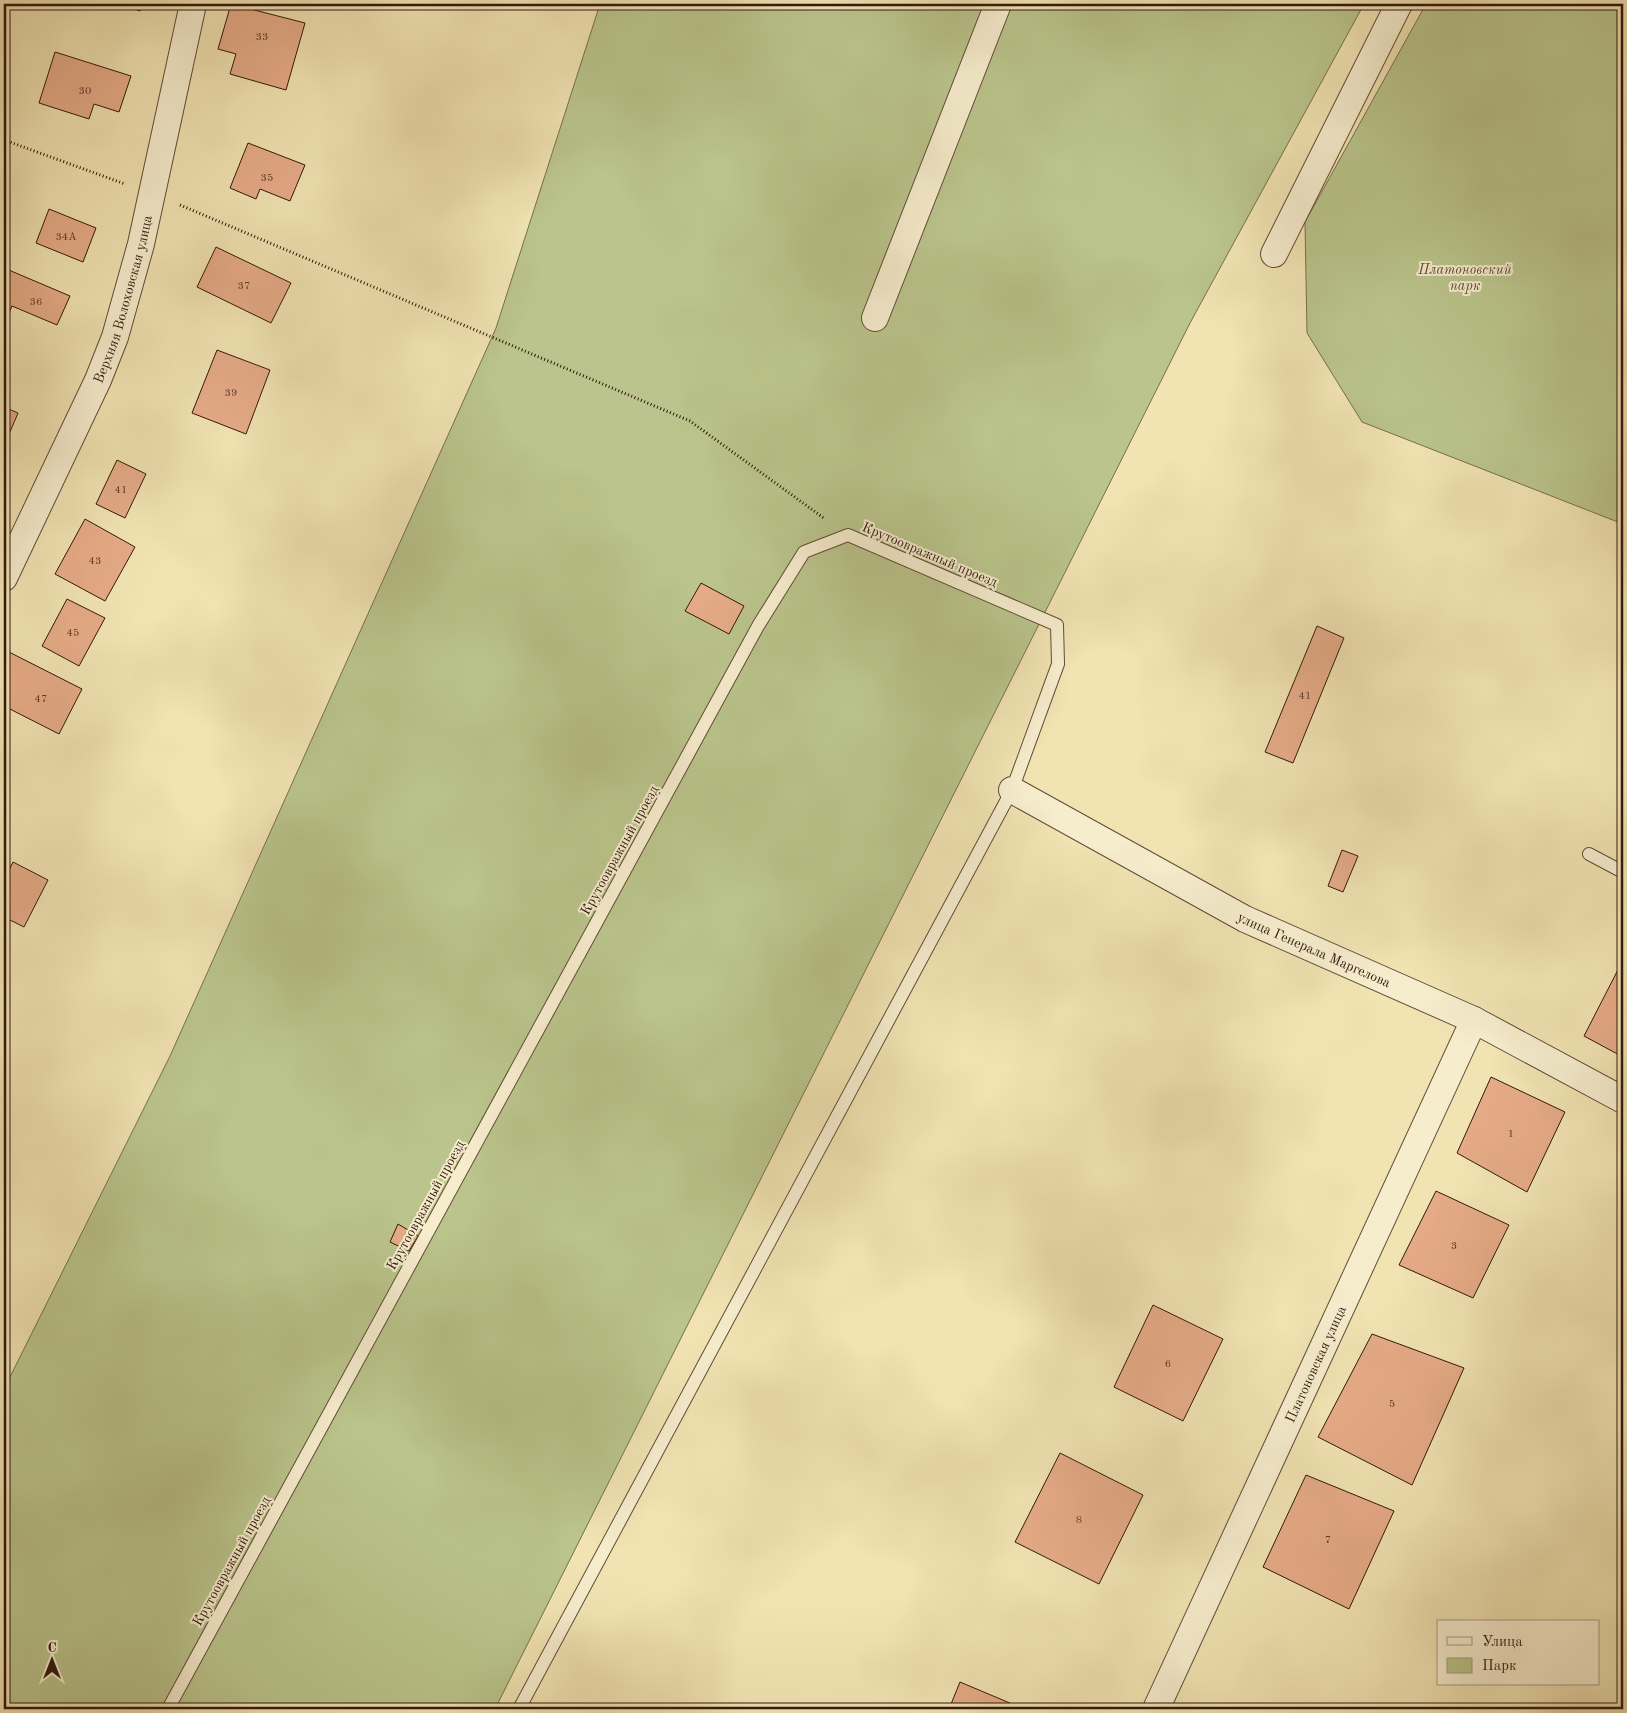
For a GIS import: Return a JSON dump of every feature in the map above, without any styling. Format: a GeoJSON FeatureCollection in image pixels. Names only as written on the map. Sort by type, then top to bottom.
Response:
{"type":"FeatureCollection","features":[{"type":"Feature","properties":{"kind":"street","name":"Верхняя Волоховская улица"},"geometry":{"type":"LineString","coordinates":[[4,578],[98,380],[115,337],[137,260],[193,4]]}},
{"type":"Feature","properties":{"kind":"street"},"geometry":{"type":"LineString","coordinates":[[875,318],[998,4]]}},
{"type":"Feature","properties":{"kind":"street"},"geometry":{"type":"LineString","coordinates":[[1274,254],[1399,4]]}},
{"type":"Feature","properties":{"kind":"street","name":"улица Генерала Маргелова"},"geometry":{"type":"LineString","coordinates":[[1012,790],[1245,919],[1474,1020],[1623,1100]]}},
{"type":"Feature","properties":{"kind":"street","name":"Платоновская улица"},"geometry":{"type":"LineString","coordinates":[[1156,1709],[1474,1020]]}},
{"type":"Feature","properties":{"kind":"lane","name":"Крутоовражный проезд"},"geometry":{"type":"LineString","coordinates":[[168,1709],[758,626],[804,552],[848,535],[1058,625],[1058,664],[1012,790],[519,1709]]}},
{"type":"Feature","properties":{"kind":"lane"},"geometry":{"type":"LineString","coordinates":[[1589,854],[1623,872]]}},
{"type":"Feature","properties":{"kind":"path"},"geometry":{"type":"LineString","coordinates":[[4,140],[152,193],[690,422],[848,535]]}},
{"type":"Feature","properties":{"kind":"green space"},"geometry":{"type":"Polygon","coordinates":[[[600,4],[1364,4],[1190,323],[495,1709],[4,1709],[4,1389],[170,1056],[496,328],[600,4]]]}},
{"type":"Feature","properties":{"kind":"green space","name":"Платоновский парк"},"geometry":{"type":"Polygon","coordinates":[[[1426,4],[1623,4],[1623,524],[1362,422],[1307,333],[1305,222],[1426,4]]]}},
{"type":"Feature","properties":{"kind":"building"},"geometry":{"type":"Polygon","coordinates":[[[120,4],[143,4],[140,11],[120,4]]]}},
{"type":"Feature","properties":{"kind":"building"},"geometry":{"type":"Polygon","coordinates":[[[231,4],[305,23],[286,90],[230,74],[236,54],[218,49],[231,4]]]}},
{"type":"Feature","properties":{"kind":"building"},"geometry":{"type":"Polygon","coordinates":[[[55,52],[131,76],[119,112],[94,104],[89,119],[39,103],[55,52]]]}},
{"type":"Feature","properties":{"kind":"building"},"geometry":{"type":"Polygon","coordinates":[[[248,143],[305,165],[290,201],[260,189],[256,199],[230,188],[248,143]]]}},
{"type":"Feature","properties":{"kind":"building"},"geometry":{"type":"Polygon","coordinates":[[[49,209],[96,228],[83,262],[36,243],[49,209]]]}},
{"type":"Feature","properties":{"kind":"building"},"geometry":{"type":"Polygon","coordinates":[[[216,247],[291,283],[271,323],[197,287],[216,247]]]}},
{"type":"Feature","properties":{"kind":"building"},"geometry":{"type":"Polygon","coordinates":[[[4,268],[70,296],[57,325],[12,306],[9,313],[4,311],[4,268]]]}},
{"type":"Feature","properties":{"kind":"building"},"geometry":{"type":"Polygon","coordinates":[[[217,350],[270,370],[246,434],[192,413],[217,350]]]}},
{"type":"Feature","properties":{"kind":"building"},"geometry":{"type":"Polygon","coordinates":[[[4,407],[18,413],[4,446],[4,407]]]}},
{"type":"Feature","properties":{"kind":"building"},"geometry":{"type":"Polygon","coordinates":[[[117,460],[146,474],[125,518],[96,504],[117,460]]]}},
{"type":"Feature","properties":{"kind":"building"},"geometry":{"type":"Polygon","coordinates":[[[85,519],[135,547],[105,601],[55,574],[85,519]]]}},
{"type":"Feature","properties":{"kind":"building"},"geometry":{"type":"Polygon","coordinates":[[[701,583],[744,606],[729,634],[685,611],[701,583]]]}},
{"type":"Feature","properties":{"kind":"building"},"geometry":{"type":"Polygon","coordinates":[[[67,599],[105,618],[79,666],[42,646],[67,599]]]}},
{"type":"Feature","properties":{"kind":"building"},"geometry":{"type":"Polygon","coordinates":[[[1317,626],[1344,638],[1293,763],[1265,752],[1317,626]]]}},
{"type":"Feature","properties":{"kind":"building"},"geometry":{"type":"Polygon","coordinates":[[[7,651],[82,689],[59,734],[4,706],[4,656],[7,651]]]}},
{"type":"Feature","properties":{"kind":"building"},"geometry":{"type":"Polygon","coordinates":[[[4,733],[10,736],[4,748],[4,733]]]}},
{"type":"Feature","properties":{"kind":"building"},"geometry":{"type":"Polygon","coordinates":[[[1342,850],[1358,856],[1343,892],[1328,886],[1342,850]]]}},
{"type":"Feature","properties":{"kind":"building"},"geometry":{"type":"Polygon","coordinates":[[[13,862],[48,880],[24,927],[4,917],[4,880],[13,862]]]}},
{"type":"Feature","properties":{"kind":"building"},"geometry":{"type":"Polygon","coordinates":[[[1623,960],[1623,1057],[1584,1036],[1623,960]]]}},
{"type":"Feature","properties":{"kind":"building"},"geometry":{"type":"Polygon","coordinates":[[[1491,1077],[1565,1112],[1527,1192],[1457,1153],[1491,1077]]]}},
{"type":"Feature","properties":{"kind":"building"},"geometry":{"type":"Polygon","coordinates":[[[1436,1191],[1509,1225],[1473,1298],[1399,1265],[1436,1191]]]}},
{"type":"Feature","properties":{"kind":"building"},"geometry":{"type":"Polygon","coordinates":[[[398,1224],[418,1236],[409,1251],[390,1242],[398,1224]]]}},
{"type":"Feature","properties":{"kind":"building"},"geometry":{"type":"Polygon","coordinates":[[[1153,1305],[1223,1339],[1183,1421],[1114,1387],[1153,1305]]]}},
{"type":"Feature","properties":{"kind":"building"},"geometry":{"type":"Polygon","coordinates":[[[1372,1334],[1464,1368],[1412,1485],[1318,1437],[1372,1334]]]}},
{"type":"Feature","properties":{"kind":"building"},"geometry":{"type":"Polygon","coordinates":[[[1060,1453],[1143,1495],[1099,1584],[1015,1542],[1060,1453]]]}},
{"type":"Feature","properties":{"kind":"building"},"geometry":{"type":"Polygon","coordinates":[[[1306,1475],[1394,1511],[1349,1609],[1263,1567],[1306,1475]]]}},
{"type":"Feature","properties":{"kind":"building"},"geometry":{"type":"Polygon","coordinates":[[[960,1682],[1024,1709],[949,1709],[960,1682]]]}}]}
